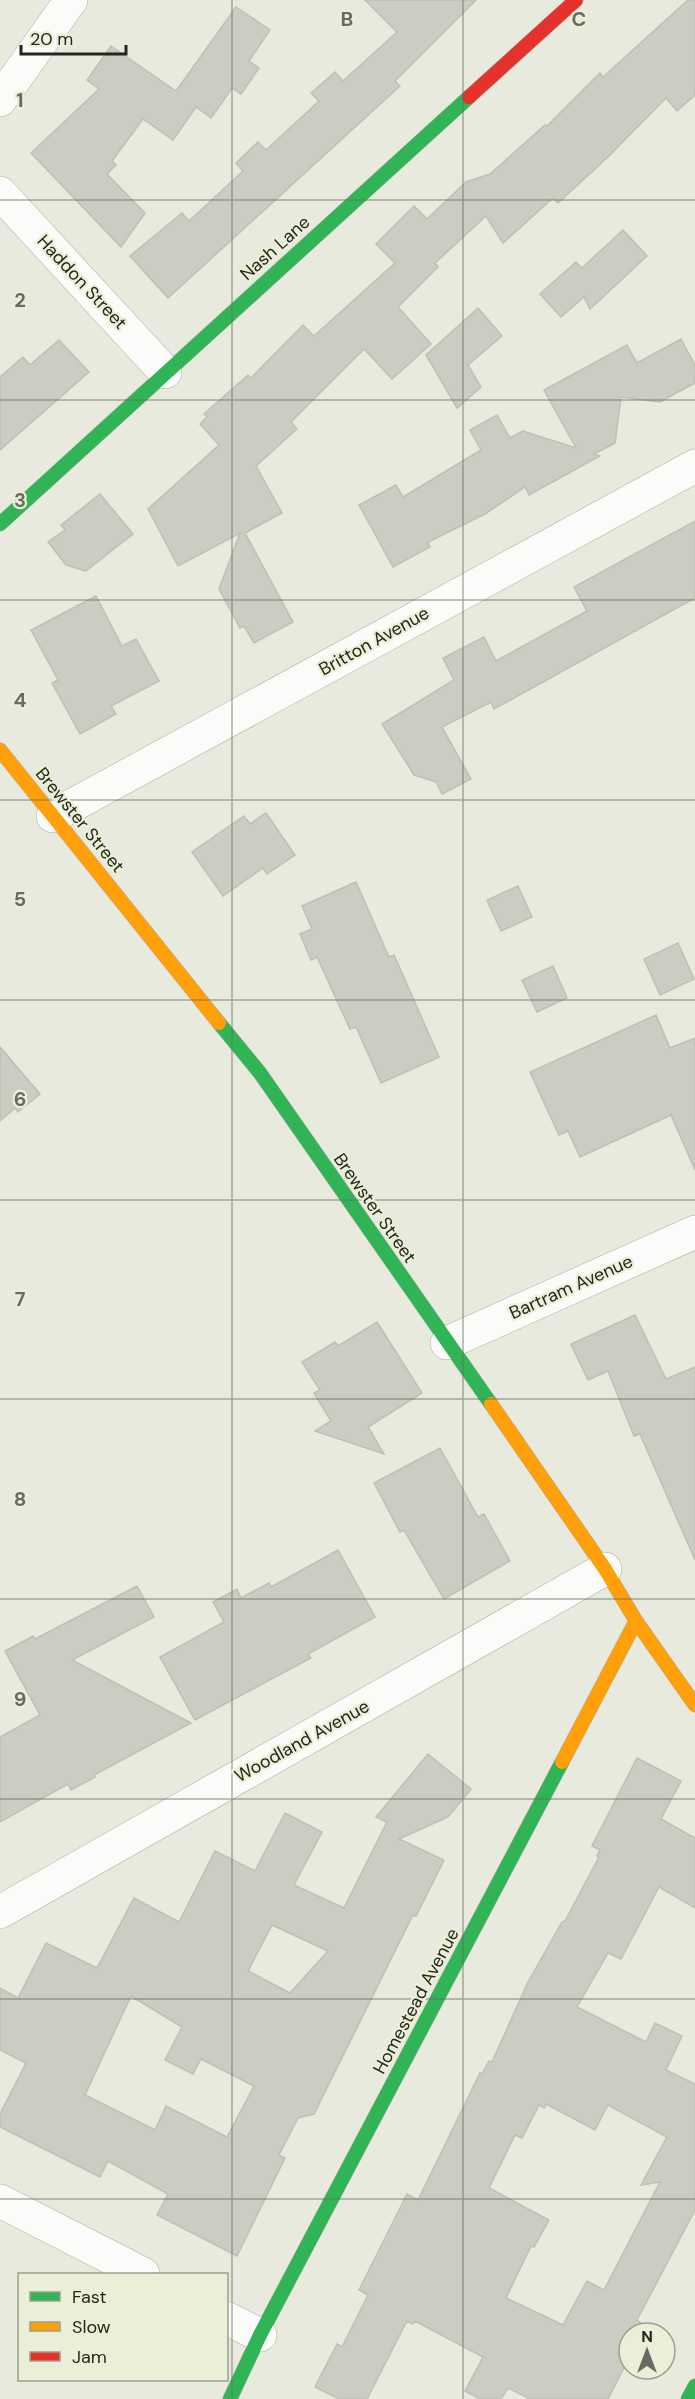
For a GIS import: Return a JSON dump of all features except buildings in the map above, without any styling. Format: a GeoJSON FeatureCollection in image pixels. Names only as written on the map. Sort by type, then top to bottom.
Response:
{"type":"FeatureCollection","features":[{"type":"Feature","properties":{"kind":"street"},"geometry":{"type":"LineString","coordinates":[[0,100],[71,0]]}},
{"type":"Feature","properties":{"kind":"street","name":"Nash Lane"},"geometry":{"type":"LineString","coordinates":[[0,524],[576,0]]}},
{"type":"Feature","properties":{"kind":"street","name":"Haddon Street"},"geometry":{"type":"LineString","coordinates":[[0,193],[165,372]]}},
{"type":"Feature","properties":{"kind":"street","name":"Britton Avenue"},"geometry":{"type":"LineString","coordinates":[[53,816],[695,466]]}},
{"type":"Feature","properties":{"kind":"street","name":"Brewster Street"},"geometry":{"type":"LineString","coordinates":[[0,750],[260,1073],[605,1569],[636,1621],[695,1704]]}},
{"type":"Feature","properties":{"kind":"street","name":"Bartram Avenue"},"geometry":{"type":"LineString","coordinates":[[447,1343],[695,1232]]}},
{"type":"Feature","properties":{"kind":"street","name":"Woodland Avenue"},"geometry":{"type":"LineString","coordinates":[[0,1912],[605,1569]]}},
{"type":"Feature","properties":{"kind":"street","name":"Homestead Avenue"},"geometry":{"type":"LineString","coordinates":[[230,2399],[260,2335],[636,1621]]}},
{"type":"Feature","properties":{"kind":"street"},"geometry":{"type":"LineString","coordinates":[[0,2201],[141,2273]]}},
{"type":"Feature","properties":{"kind":"street"},"geometry":{"type":"LineString","coordinates":[[228,2319],[260,2335]]}},
{"type":"Feature","properties":{"kind":"street"},"geometry":{"type":"LineString","coordinates":[[688,2399],[695,2385]]}},
{"type":"Feature","properties":{"kind":"traffic: fast"},"geometry":{"type":"LineString","coordinates":[[0,524],[469,97]]}},
{"type":"Feature","properties":{"kind":"traffic: fast"},"geometry":{"type":"LineString","coordinates":[[219,1023],[260,1073],[491,1404]]}},
{"type":"Feature","properties":{"kind":"traffic: fast"},"geometry":{"type":"LineString","coordinates":[[230,2399],[260,2335],[562,1762]]}},
{"type":"Feature","properties":{"kind":"traffic: fast"},"geometry":{"type":"LineString","coordinates":[[688,2399],[695,2386]]}},
{"type":"Feature","properties":{"kind":"traffic: slow"},"geometry":{"type":"LineString","coordinates":[[0,750],[219,1023]]}},
{"type":"Feature","properties":{"kind":"traffic: slow"},"geometry":{"type":"LineString","coordinates":[[491,1404],[695,1705]]}},
{"type":"Feature","properties":{"kind":"traffic: slow"},"geometry":{"type":"LineString","coordinates":[[562,1762],[636,1621]]}},
{"type":"Feature","properties":{"kind":"traffic: jam"},"geometry":{"type":"LineString","coordinates":[[469,97],[576,0]]}}]}
